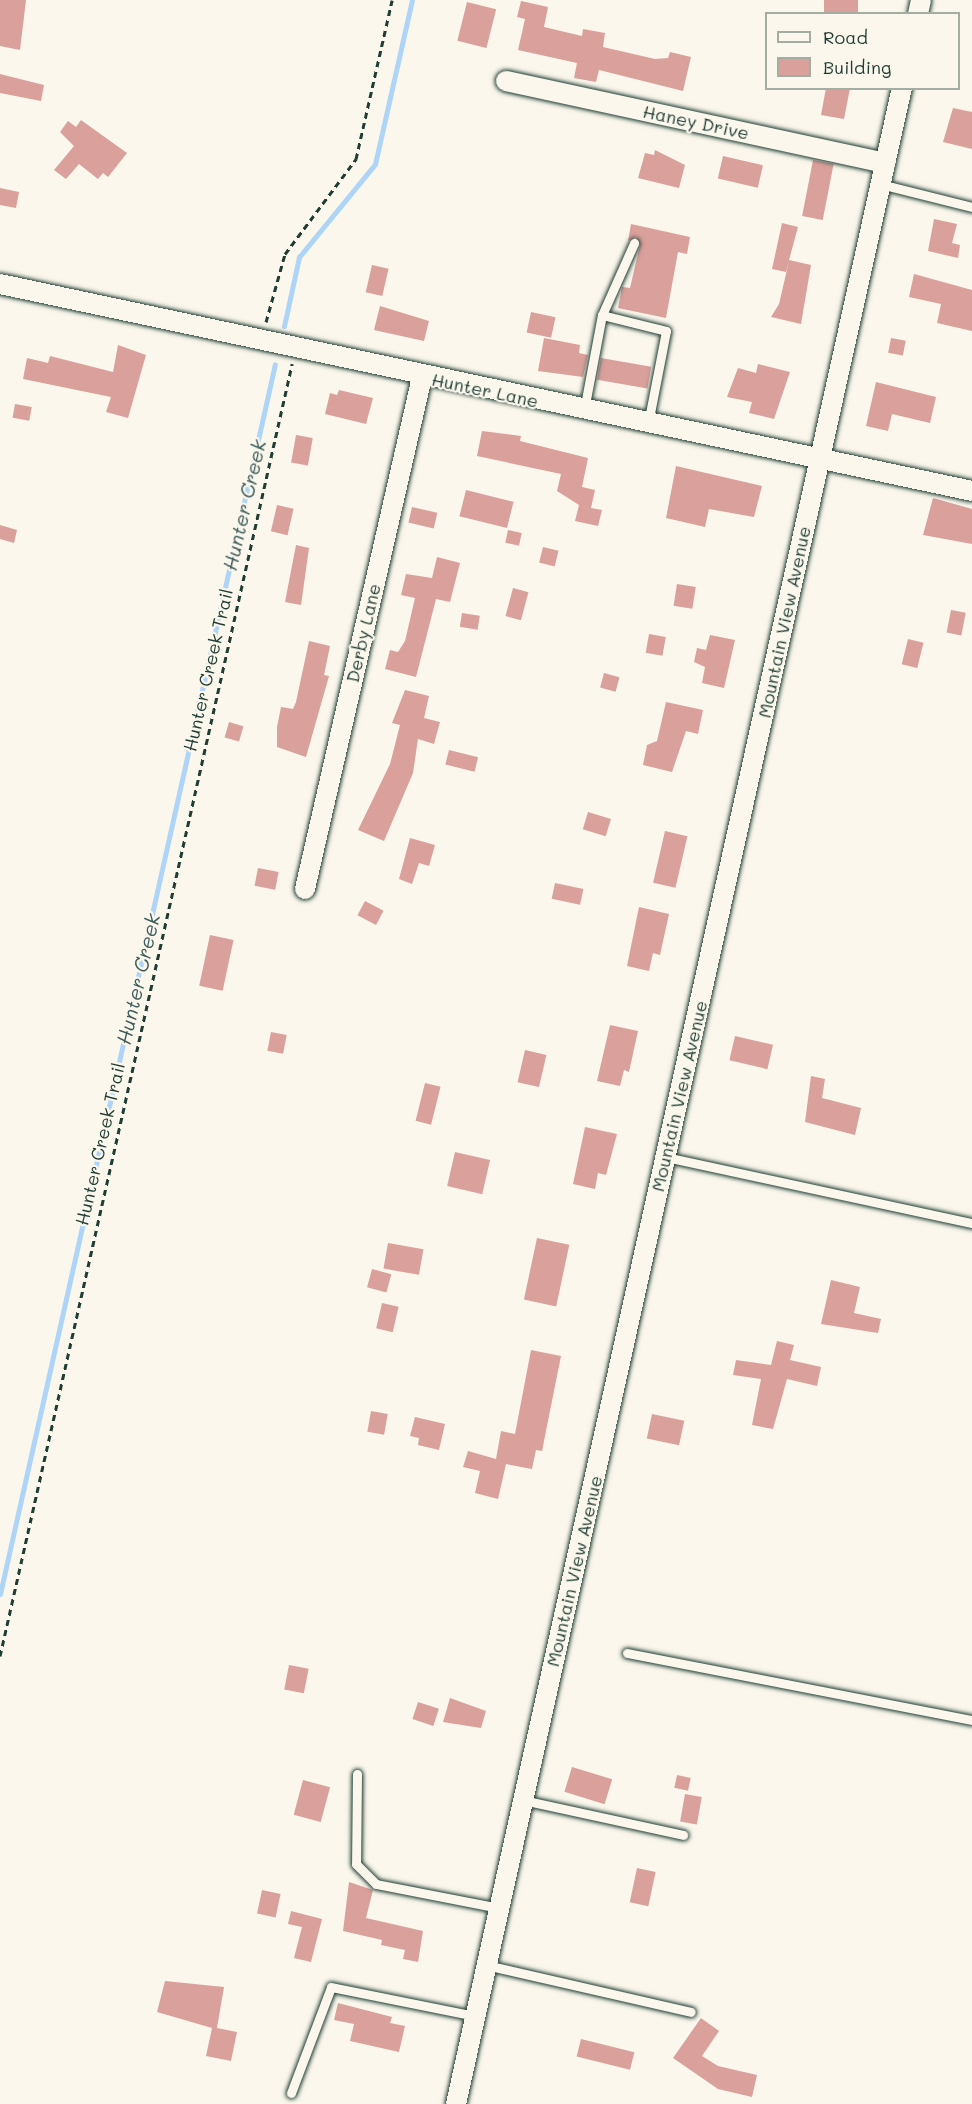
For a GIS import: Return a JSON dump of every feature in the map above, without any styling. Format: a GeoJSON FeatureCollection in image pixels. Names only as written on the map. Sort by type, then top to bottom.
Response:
{"type":"FeatureCollection","features":[{"type":"Feature","properties":{"kind":"street","name":"Haney Drive"},"geometry":{"type":"LineString","coordinates":[[506,81],[885,163]]}},
{"type":"Feature","properties":{"kind":"street","name":"Mountain View Avenue"},"geometry":{"type":"LineString","coordinates":[[456,2104],[902,90]]}},
{"type":"Feature","properties":{"kind":"street","name":"Hunter Lane"},"geometry":{"type":"LineString","coordinates":[[0,284],[422,377],[972,491]]}},
{"type":"Feature","properties":{"kind":"street","name":"Derby Lane"},"geometry":{"type":"LineString","coordinates":[[305,889],[422,377]]}},
{"type":"Feature","properties":{"kind":"lane"},"geometry":{"type":"LineString","coordinates":[[880,184],[972,207]]}},
{"type":"Feature","properties":{"kind":"lane"},"geometry":{"type":"LineString","coordinates":[[584,411],[602,315],[634,243]]}},
{"type":"Feature","properties":{"kind":"lane"},"geometry":{"type":"LineString","coordinates":[[602,315],[666,331],[648,424]]}},
{"type":"Feature","properties":{"kind":"lane"},"geometry":{"type":"LineString","coordinates":[[666,1157],[972,1224]]}},
{"type":"Feature","properties":{"kind":"lane"},"geometry":{"type":"LineString","coordinates":[[627,1653],[972,1720]]}},
{"type":"Feature","properties":{"kind":"lane"},"geometry":{"type":"LineString","coordinates":[[357,1774],[356,1864],[376,1884],[499,1908]]}},
{"type":"Feature","properties":{"kind":"lane"},"geometry":{"type":"LineString","coordinates":[[523,1800],[683,1835]]}},
{"type":"Feature","properties":{"kind":"lane"},"geometry":{"type":"LineString","coordinates":[[486,1965],[691,2012]]}},
{"type":"Feature","properties":{"kind":"lane"},"geometry":{"type":"LineString","coordinates":[[291,2093],[331,1987],[475,2016]]}},
{"type":"Feature","properties":{"kind":"path"},"geometry":{"type":"LineString","coordinates":[[260,342],[285,254],[356,159],[392,0]]}},
{"type":"Feature","properties":{"kind":"path","name":"Hunter Creek Trail"},"geometry":{"type":"LineString","coordinates":[[0,1656],[294,358],[285,356]]}},
{"type":"Feature","properties":{"kind":"building"},"geometry":{"type":"Polygon","coordinates":[[[0,0],[26,0],[20,50],[0,46],[0,0]]]}},
{"type":"Feature","properties":{"kind":"building"},"geometry":{"type":"Polygon","coordinates":[[[824,0],[858,0],[858,12],[824,12],[824,0]]]}},
{"type":"Feature","properties":{"kind":"building"},"geometry":{"type":"Polygon","coordinates":[[[521,1],[548,7],[544,27],[582,36],[583,29],[605,33],[603,47],[655,59],[668,58],[670,52],[691,57],[683,91],[599,70],[596,82],[574,78],[577,63],[518,50],[525,19],[517,17],[521,1]]]}},
{"type":"Feature","properties":{"kind":"building"},"geometry":{"type":"Polygon","coordinates":[[[467,2],[496,9],[486,48],[457,41],[467,2]]]}},
{"type":"Feature","properties":{"kind":"building"},"geometry":{"type":"Polygon","coordinates":[[[0,74],[44,85],[41,101],[0,93],[0,74]]]}},
{"type":"Feature","properties":{"kind":"building"},"geometry":{"type":"Polygon","coordinates":[[[826,90],[850,90],[844,119],[821,115],[826,90]]]}},
{"type":"Feature","properties":{"kind":"building"},"geometry":{"type":"Polygon","coordinates":[[[953,108],[972,112],[972,149],[943,142],[953,108]]]}},
{"type":"Feature","properties":{"kind":"building"},"geometry":{"type":"Polygon","coordinates":[[[81,120],[127,153],[108,177],[103,173],[98,179],[79,164],[66,179],[54,170],[74,146],[60,132],[68,121],[76,127],[81,120]]]}},
{"type":"Feature","properties":{"kind":"building"},"geometry":{"type":"Polygon","coordinates":[[[655,150],[685,165],[679,188],[638,178],[645,153],[654,155],[655,150]]]}},
{"type":"Feature","properties":{"kind":"building"},"geometry":{"type":"Polygon","coordinates":[[[723,156],[763,165],[758,188],[718,178],[723,156]]]}},
{"type":"Feature","properties":{"kind":"building"},"geometry":{"type":"Polygon","coordinates":[[[813,160],[834,164],[823,220],[802,216],[813,160]]]}},
{"type":"Feature","properties":{"kind":"building"},"geometry":{"type":"Polygon","coordinates":[[[0,188],[19,192],[16,208],[0,205],[0,188]]]}},
{"type":"Feature","properties":{"kind":"building"},"geometry":{"type":"Polygon","coordinates":[[[934,219],[957,224],[952,243],[960,245],[958,258],[928,251],[934,219]]]}},
{"type":"Feature","properties":{"kind":"building"},"geometry":{"type":"Polygon","coordinates":[[[782,223],[798,227],[789,260],[811,265],[801,324],[771,317],[779,304],[789,261],[786,272],[772,269],[782,223]]]}},
{"type":"Feature","properties":{"kind":"building"},"geometry":{"type":"Polygon","coordinates":[[[631,224],[690,237],[687,254],[678,252],[666,318],[618,308],[622,287],[630,288],[640,245],[636,237],[628,241],[631,224]]]}},
{"type":"Feature","properties":{"kind":"building"},"geometry":{"type":"Polygon","coordinates":[[[372,265],[389,269],[382,296],[366,292],[372,265]]]}},
{"type":"Feature","properties":{"kind":"building"},"geometry":{"type":"Polygon","coordinates":[[[914,274],[972,290],[972,331],[937,323],[941,304],[909,297],[914,274]]]}},
{"type":"Feature","properties":{"kind":"building"},"geometry":{"type":"Polygon","coordinates":[[[380,306],[429,321],[424,341],[374,330],[380,306]]]}},
{"type":"Feature","properties":{"kind":"building"},"geometry":{"type":"Polygon","coordinates":[[[531,312],[555,317],[551,338],[527,333],[531,312]]]}},
{"type":"Feature","properties":{"kind":"building"},"geometry":{"type":"Polygon","coordinates":[[[544,338],[580,345],[579,353],[588,355],[583,377],[538,371],[544,338]]]}},
{"type":"Feature","properties":{"kind":"building"},"geometry":{"type":"Polygon","coordinates":[[[891,338],[906,341],[903,356],[888,353],[891,338]]]}},
{"type":"Feature","properties":{"kind":"building"},"geometry":{"type":"Polygon","coordinates":[[[118,345],[146,355],[128,418],[106,412],[111,397],[23,379],[27,358],[48,363],[50,356],[113,372],[118,345]]]}},
{"type":"Feature","properties":{"kind":"building"},"geometry":{"type":"Polygon","coordinates":[[[601,358],[651,367],[647,389],[597,380],[601,358]]]}},
{"type":"Feature","properties":{"kind":"building"},"geometry":{"type":"Polygon","coordinates":[[[758,364],[790,372],[774,419],[749,413],[752,402],[727,397],[738,368],[756,373],[758,364]]]}},
{"type":"Feature","properties":{"kind":"building"},"geometry":{"type":"Polygon","coordinates":[[[876,382],[936,397],[930,423],[892,414],[888,431],[866,426],[876,382]]]}},
{"type":"Feature","properties":{"kind":"building"},"geometry":{"type":"Polygon","coordinates":[[[339,390],[373,398],[366,424],[325,414],[330,393],[337,395],[339,390]]]}},
{"type":"Feature","properties":{"kind":"building"},"geometry":{"type":"Polygon","coordinates":[[[15,404],[32,407],[29,421],[13,418],[15,404]]]}},
{"type":"Feature","properties":{"kind":"building"},"geometry":{"type":"Polygon","coordinates":[[[482,431],[521,436],[520,441],[588,458],[582,487],[595,490],[591,508],[602,510],[598,526],[575,521],[579,505],[557,491],[561,474],[477,456],[482,431]]]}},
{"type":"Feature","properties":{"kind":"building"},"geometry":{"type":"Polygon","coordinates":[[[296,435],[313,438],[308,466],[291,463],[296,435]]]}},
{"type":"Feature","properties":{"kind":"building"},"geometry":{"type":"Polygon","coordinates":[[[676,466],[762,486],[754,517],[709,509],[705,527],[666,518],[676,466]]]}},
{"type":"Feature","properties":{"kind":"building"},"geometry":{"type":"Polygon","coordinates":[[[466,490],[514,502],[507,528],[459,516],[466,490]]]}},
{"type":"Feature","properties":{"kind":"building"},"geometry":{"type":"Polygon","coordinates":[[[933,498],[972,509],[972,544],[923,535],[933,498]]]}},
{"type":"Feature","properties":{"kind":"building"},"geometry":{"type":"Polygon","coordinates":[[[277,505],[294,509],[287,535],[271,531],[277,505]]]}},
{"type":"Feature","properties":{"kind":"building"},"geometry":{"type":"Polygon","coordinates":[[[412,507],[437,513],[434,528],[408,523],[412,507]]]}},
{"type":"Feature","properties":{"kind":"building"},"geometry":{"type":"Polygon","coordinates":[[[0,525],[17,530],[14,543],[0,539],[0,525]]]}},
{"type":"Feature","properties":{"kind":"building"},"geometry":{"type":"Polygon","coordinates":[[[508,530],[522,533],[519,546],[505,543],[508,530]]]}},
{"type":"Feature","properties":{"kind":"building"},"geometry":{"type":"Polygon","coordinates":[[[296,545],[309,548],[301,605],[285,602],[296,545]]]}},
{"type":"Feature","properties":{"kind":"building"},"geometry":{"type":"Polygon","coordinates":[[[543,547],[559,551],[555,566],[539,563],[543,547]]]}},
{"type":"Feature","properties":{"kind":"building"},"geometry":{"type":"Polygon","coordinates":[[[437,557],[460,563],[450,602],[436,599],[416,677],[385,669],[390,650],[398,652],[405,641],[415,598],[401,595],[406,574],[432,578],[437,557]]]}},
{"type":"Feature","properties":{"kind":"building"},"geometry":{"type":"Polygon","coordinates":[[[677,584],[696,587],[692,609],[674,606],[677,584]]]}},
{"type":"Feature","properties":{"kind":"building"},"geometry":{"type":"Polygon","coordinates":[[[513,588],[528,592],[521,620],[505,616],[513,588]]]}},
{"type":"Feature","properties":{"kind":"building"},"geometry":{"type":"Polygon","coordinates":[[[951,610],[966,613],[961,635],[947,633],[951,610]]]}},
{"type":"Feature","properties":{"kind":"building"},"geometry":{"type":"Polygon","coordinates":[[[462,613],[480,616],[478,630],[460,627],[462,613]]]}},
{"type":"Feature","properties":{"kind":"building"},"geometry":{"type":"Polygon","coordinates":[[[649,634],[666,637],[662,656],[646,653],[649,634]]]}},
{"type":"Feature","properties":{"kind":"building"},"geometry":{"type":"Polygon","coordinates":[[[710,635],[735,640],[724,688],[702,683],[705,667],[694,662],[697,648],[706,650],[710,635]]]}},
{"type":"Feature","properties":{"kind":"building"},"geometry":{"type":"Polygon","coordinates":[[[908,639],[924,643],[917,668],[902,664],[908,639]]]}},
{"type":"Feature","properties":{"kind":"building"},"geometry":{"type":"Polygon","coordinates":[[[309,641],[330,646],[324,675],[329,676],[306,757],[277,747],[277,727],[281,707],[293,709],[296,702],[309,641]]]}},
{"type":"Feature","properties":{"kind":"building"},"geometry":{"type":"Polygon","coordinates":[[[604,673],[619,677],[616,692],[600,687],[604,673]]]}},
{"type":"Feature","properties":{"kind":"building"},"geometry":{"type":"Polygon","coordinates":[[[405,690],[429,696],[424,718],[440,722],[434,744],[418,739],[413,773],[384,841],[358,830],[390,764],[400,725],[392,723],[405,690]]]}},
{"type":"Feature","properties":{"kind":"building"},"geometry":{"type":"Polygon","coordinates":[[[666,702],[703,710],[698,734],[686,731],[672,772],[643,765],[647,745],[657,741],[666,702]]]}},
{"type":"Feature","properties":{"kind":"building"},"geometry":{"type":"Polygon","coordinates":[[[229,722],[243,726],[239,742],[225,737],[229,722]]]}},
{"type":"Feature","properties":{"kind":"building"},"geometry":{"type":"Polygon","coordinates":[[[449,750],[478,757],[474,772],[445,765],[449,750]]]}},
{"type":"Feature","properties":{"kind":"building"},"geometry":{"type":"Polygon","coordinates":[[[588,812],[611,819],[606,836],[583,829],[588,812]]]}},
{"type":"Feature","properties":{"kind":"building"},"geometry":{"type":"Polygon","coordinates":[[[665,831],[687,836],[675,888],[653,883],[665,831]]]}},
{"type":"Feature","properties":{"kind":"building"},"geometry":{"type":"Polygon","coordinates":[[[410,838],[435,845],[429,866],[419,863],[412,884],[399,879],[410,838]]]}},
{"type":"Feature","properties":{"kind":"building"},"geometry":{"type":"Polygon","coordinates":[[[258,868],[279,872],[275,890],[255,886],[258,868]]]}},
{"type":"Feature","properties":{"kind":"building"},"geometry":{"type":"Polygon","coordinates":[[[555,883],[583,889],[580,905],[552,899],[555,883]]]}},
{"type":"Feature","properties":{"kind":"building"},"geometry":{"type":"Polygon","coordinates":[[[365,901],[384,911],[376,925],[357,915],[365,901]]]}},
{"type":"Feature","properties":{"kind":"building"},"geometry":{"type":"Polygon","coordinates":[[[639,907],[669,914],[660,955],[653,953],[649,971],[627,966],[639,907]]]}},
{"type":"Feature","properties":{"kind":"building"},"geometry":{"type":"Polygon","coordinates":[[[210,935],[233,940],[223,991],[199,986],[210,935]]]}},
{"type":"Feature","properties":{"kind":"building"},"geometry":{"type":"Polygon","coordinates":[[[610,1025],[638,1031],[629,1072],[624,1070],[620,1086],[597,1081],[610,1025]]]}},
{"type":"Feature","properties":{"kind":"building"},"geometry":{"type":"Polygon","coordinates":[[[271,1032],[287,1035],[283,1054],[267,1051],[271,1032]]]}},
{"type":"Feature","properties":{"kind":"building"},"geometry":{"type":"Polygon","coordinates":[[[735,1036],[773,1045],[767,1069],[729,1060],[735,1036]]]}},
{"type":"Feature","properties":{"kind":"building"},"geometry":{"type":"Polygon","coordinates":[[[525,1050],[546,1055],[539,1087],[518,1082],[525,1050]]]}},
{"type":"Feature","properties":{"kind":"building"},"geometry":{"type":"Polygon","coordinates":[[[811,1076],[825,1079],[822,1098],[861,1108],[855,1135],[805,1122],[811,1076]]]}},
{"type":"Feature","properties":{"kind":"building"},"geometry":{"type":"Polygon","coordinates":[[[425,1083],[441,1087],[431,1125],[416,1121],[425,1083]]]}},
{"type":"Feature","properties":{"kind":"building"},"geometry":{"type":"Polygon","coordinates":[[[585,1127],[617,1134],[606,1175],[598,1173],[595,1189],[573,1184],[585,1127]]]}},
{"type":"Feature","properties":{"kind":"building"},"geometry":{"type":"Polygon","coordinates":[[[455,1152],[490,1160],[482,1194],[447,1186],[455,1152]]]}},
{"type":"Feature","properties":{"kind":"building"},"geometry":{"type":"Polygon","coordinates":[[[537,1238],[569,1245],[556,1306],[524,1300],[537,1238]]]}},
{"type":"Feature","properties":{"kind":"building"},"geometry":{"type":"Polygon","coordinates":[[[388,1243],[423,1249],[419,1275],[383,1269],[388,1243]]]}},
{"type":"Feature","properties":{"kind":"building"},"geometry":{"type":"Polygon","coordinates":[[[372,1269],[391,1274],[386,1293],[367,1287],[372,1269]]]}},
{"type":"Feature","properties":{"kind":"building"},"geometry":{"type":"Polygon","coordinates":[[[831,1280],[860,1287],[854,1313],[881,1319],[878,1333],[821,1324],[831,1280]]]}},
{"type":"Feature","properties":{"kind":"building"},"geometry":{"type":"Polygon","coordinates":[[[382,1303],[399,1307],[393,1332],[376,1328],[382,1303]]]}},
{"type":"Feature","properties":{"kind":"building"},"geometry":{"type":"Polygon","coordinates":[[[777,1341],[794,1345],[790,1360],[821,1367],[817,1386],[787,1379],[773,1429],[752,1425],[761,1379],[733,1375],[736,1360],[771,1365],[777,1341]]]}},
{"type":"Feature","properties":{"kind":"building"},"geometry":{"type":"Polygon","coordinates":[[[531,1350],[561,1356],[542,1451],[536,1450],[532,1469],[506,1464],[498,1499],[475,1493],[480,1471],[463,1467],[468,1451],[496,1459],[501,1431],[515,1434],[531,1350]]]}},
{"type":"Feature","properties":{"kind":"building"},"geometry":{"type":"Polygon","coordinates":[[[371,1411],[388,1414],[384,1435],[367,1432],[371,1411]]]}},
{"type":"Feature","properties":{"kind":"building"},"geometry":{"type":"Polygon","coordinates":[[[652,1414],[684,1421],[679,1445],[647,1438],[652,1414]]]}},
{"type":"Feature","properties":{"kind":"building"},"geometry":{"type":"Polygon","coordinates":[[[415,1417],[445,1424],[439,1450],[418,1445],[419,1438],[410,1436],[415,1417]]]}},
{"type":"Feature","properties":{"kind":"building"},"geometry":{"type":"Polygon","coordinates":[[[289,1665],[309,1669],[304,1693],[284,1690],[289,1665]]]}},
{"type":"Feature","properties":{"kind":"building"},"geometry":{"type":"Polygon","coordinates":[[[450,1698],[486,1711],[481,1728],[443,1722],[450,1698]]]}},
{"type":"Feature","properties":{"kind":"building"},"geometry":{"type":"Polygon","coordinates":[[[418,1702],[439,1709],[433,1726],[412,1719],[418,1702]]]}},
{"type":"Feature","properties":{"kind":"building"},"geometry":{"type":"Polygon","coordinates":[[[572,1767],[612,1779],[605,1804],[564,1792],[572,1767]]]}},
{"type":"Feature","properties":{"kind":"building"},"geometry":{"type":"Polygon","coordinates":[[[677,1775],[691,1778],[688,1791],[674,1788],[677,1775]]]}},
{"type":"Feature","properties":{"kind":"building"},"geometry":{"type":"Polygon","coordinates":[[[303,1780],[330,1787],[321,1822],[294,1815],[303,1780]]]}},
{"type":"Feature","properties":{"kind":"building"},"geometry":{"type":"Polygon","coordinates":[[[685,1794],[702,1797],[697,1825],[680,1822],[685,1794]]]}},
{"type":"Feature","properties":{"kind":"building"},"geometry":{"type":"Polygon","coordinates":[[[637,1868],[656,1872],[648,1906],[630,1902],[637,1868]]]}},
{"type":"Feature","properties":{"kind":"building"},"geometry":{"type":"Polygon","coordinates":[[[349,1882],[373,1890],[366,1918],[423,1931],[418,1962],[403,1959],[405,1950],[381,1945],[382,1940],[343,1931],[349,1882]]]}},
{"type":"Feature","properties":{"kind":"building"},"geometry":{"type":"Polygon","coordinates":[[[262,1890],[281,1894],[276,1917],[257,1913],[262,1890]]]}},
{"type":"Feature","properties":{"kind":"building"},"geometry":{"type":"Polygon","coordinates":[[[291,1911],[322,1919],[311,1962],[294,1958],[302,1927],[288,1924],[291,1911]]]}},
{"type":"Feature","properties":{"kind":"building"},"geometry":{"type":"Polygon","coordinates":[[[165,1981],[224,1987],[217,2028],[237,2032],[231,2061],[206,2056],[212,2028],[157,2012],[165,1981]]]}},
{"type":"Feature","properties":{"kind":"building"},"geometry":{"type":"Polygon","coordinates":[[[338,2003],[392,2017],[390,2023],[405,2026],[399,2052],[350,2041],[354,2024],[334,2020],[338,2003]]]}},
{"type":"Feature","properties":{"kind":"building"},"geometry":{"type":"Polygon","coordinates":[[[701,2018],[719,2031],[702,2056],[718,2066],[757,2075],[752,2097],[718,2089],[673,2058],[701,2018]]]}},
{"type":"Feature","properties":{"kind":"building"},"geometry":{"type":"Polygon","coordinates":[[[581,2039],[634,2052],[630,2070],[577,2056],[581,2039]]]}},
{"type":"Feature","properties":{"kind":"waterway","name":"Hunter Creek"},"geometry":{"type":"LineString","coordinates":[[284,326],[299,257],[375,164],[412,0]]}},
{"type":"Feature","properties":{"kind":"waterway","name":"Hunter Creek"},"geometry":{"type":"LineString","coordinates":[[0,1594],[275,364]]}}]}
